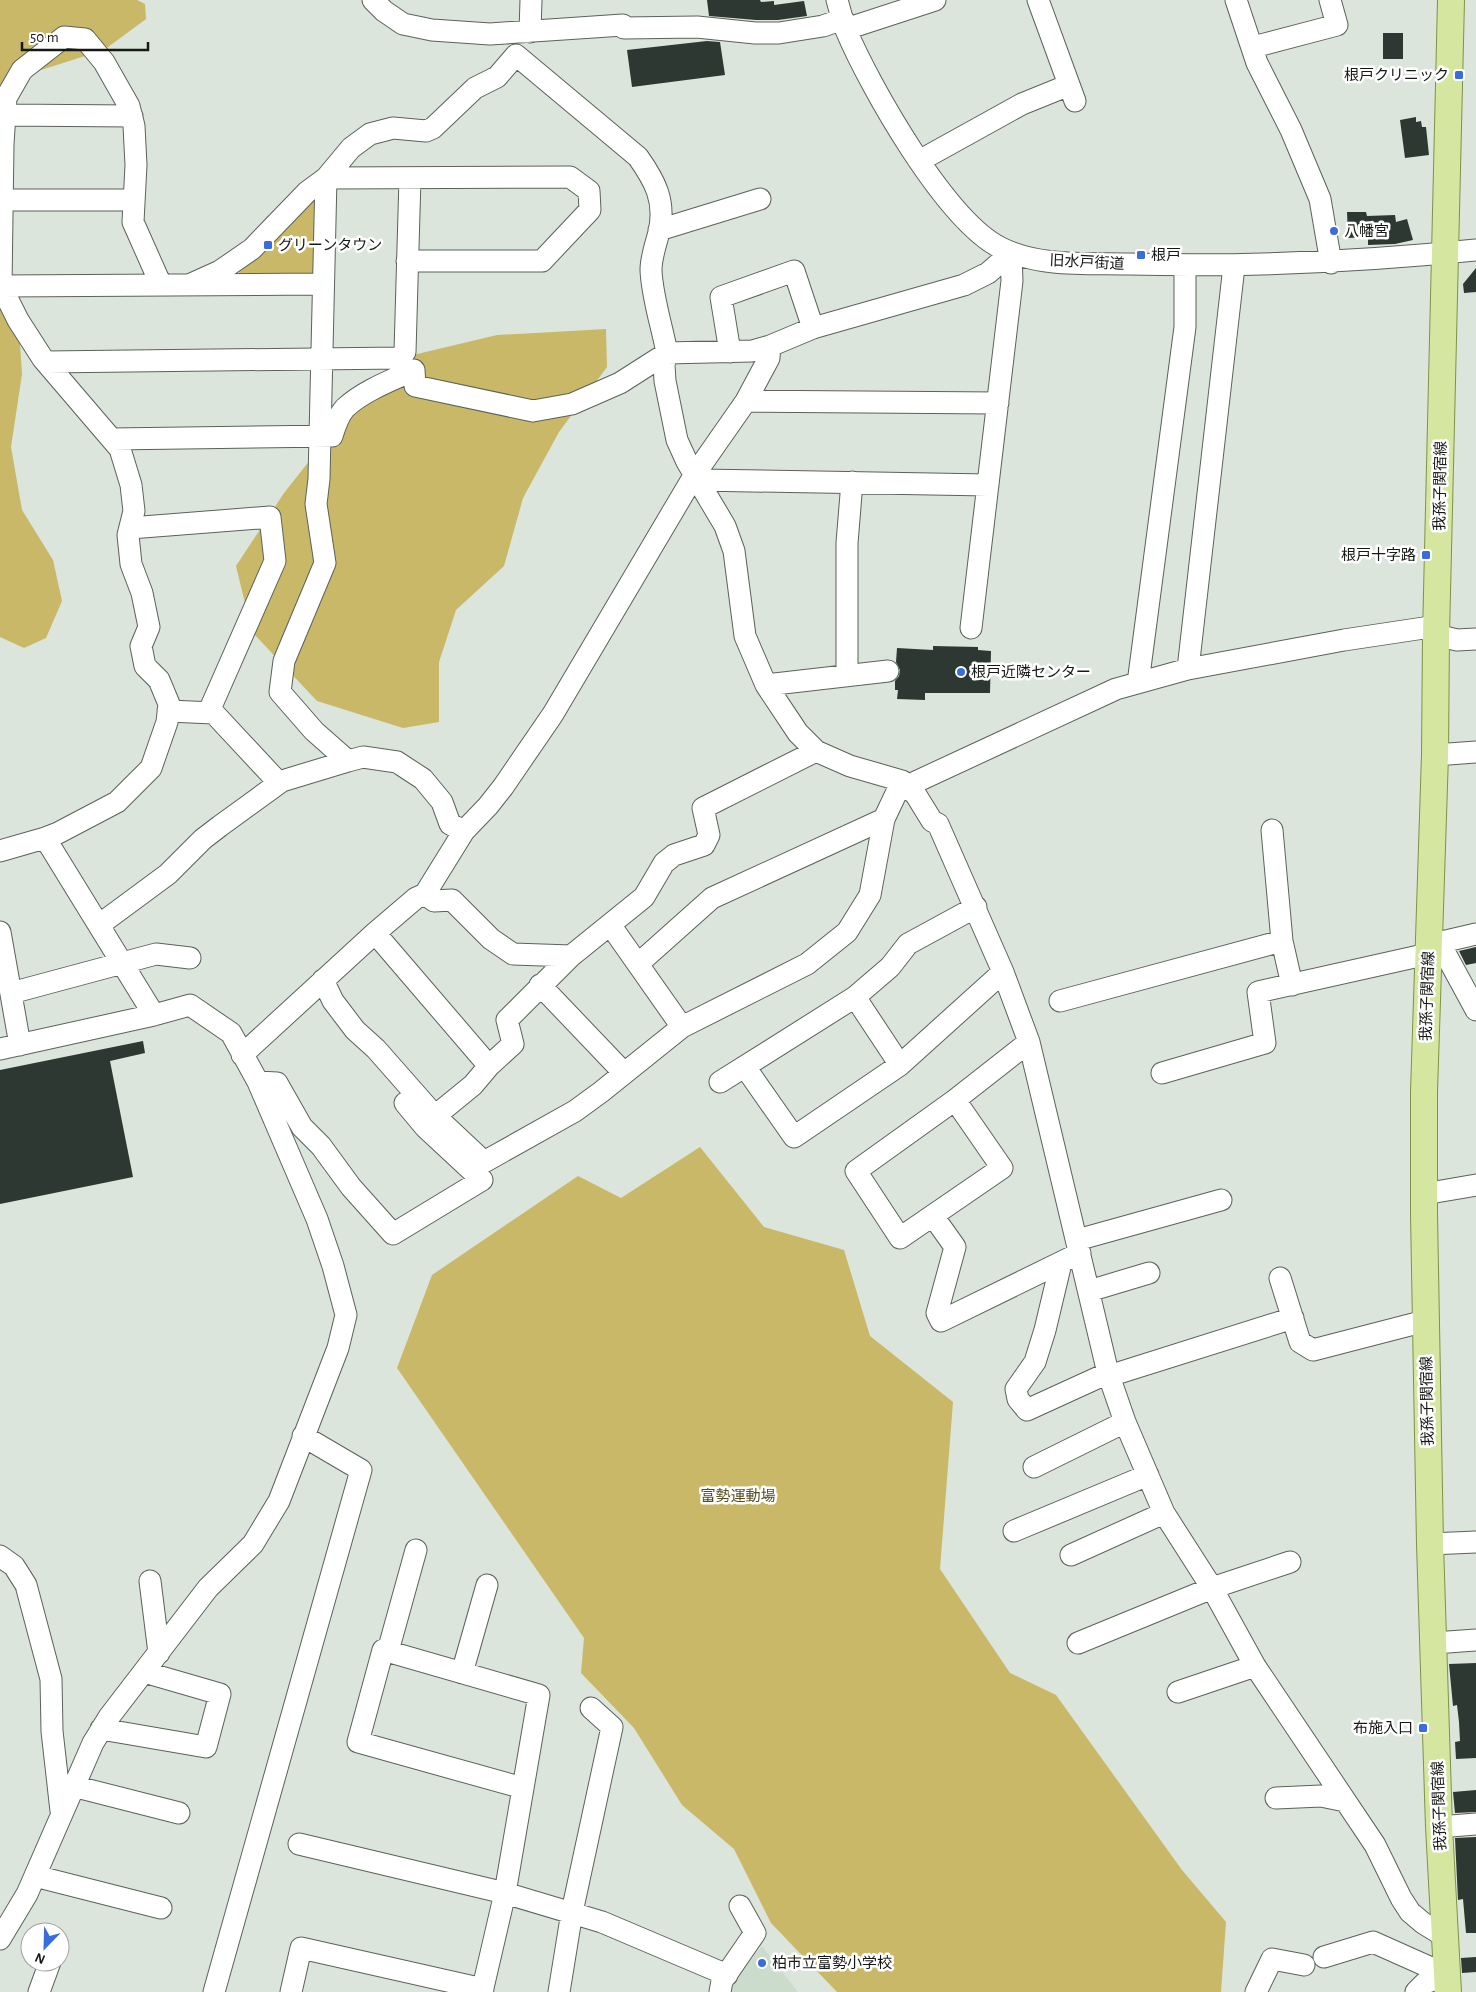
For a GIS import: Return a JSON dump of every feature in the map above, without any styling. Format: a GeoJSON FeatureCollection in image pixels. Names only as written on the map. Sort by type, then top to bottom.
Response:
{"type":"FeatureCollection","features":[{"type":"Feature","properties":{"kind":"main road","name":"我孫子関宿線"},"geometry":{"type":"LineString","coordinates":[[1448,1983],[1439,1827],[1430,1544],[1424,1092],[1432,947],[1436,630],[1451,0]]}},
{"type":"Feature","properties":{"kind":"street"},"geometry":{"type":"LineString","coordinates":[[373,0],[384,11],[403,24],[432,30],[490,34],[623,26],[624,28],[697,28],[778,33],[823,26],[842,16],[935,0]]}},
{"type":"Feature","properties":{"kind":"street"},"geometry":{"type":"LineString","coordinates":[[530,32],[531,0]]}},
{"type":"Feature","properties":{"kind":"street"},"geometry":{"type":"LineString","coordinates":[[919,161],[1022,104],[1072,93],[1038,0]]}},
{"type":"Feature","properties":{"kind":"street"},"geometry":{"type":"LineString","coordinates":[[1236,0],[1257,63],[1291,130],[1320,200],[1331,263]]}},
{"type":"Feature","properties":{"kind":"street"},"geometry":{"type":"LineString","coordinates":[[1253,47],[1337,25],[1330,0]]}},
{"type":"Feature","properties":{"kind":"street","name":"旧水戸街道"},"geometry":{"type":"LineString","coordinates":[[842,16],[886,107],[919,161],[948,199],[977,231],[999,247],[1012,253],[1052,261],[1232,266],[1331,263],[1476,250]]}},
{"type":"Feature","properties":{"kind":"street"},"geometry":{"type":"LineString","coordinates":[[490,34],[638,156],[653,178],[661,212],[651,269],[667,353],[664,365],[671,416],[677,440],[687,462],[725,526],[734,550],[745,636],[766,685],[798,732],[816,751],[850,766],[904,783],[916,795],[932,821],[938,824],[976,907],[1029,1042],[1108,1374],[1125,1422],[1164,1513],[1212,1588],[1255,1666],[1375,1845],[1410,1912],[1444,1936]]}},
{"type":"Feature","properties":{"kind":"street"},"geometry":{"type":"LineString","coordinates":[[0,850],[58,833],[117,802],[151,768],[167,722],[169,704],[159,680],[144,666],[142,646],[149,627],[142,593],[131,564],[128,534],[134,512],[131,485],[120,449],[46,362],[18,320],[1,286],[6,98],[22,70],[64,37],[85,39],[116,82],[129,106],[134,126],[136,165],[133,222],[161,286]]}},
{"type":"Feature","properties":{"kind":"street"},"geometry":{"type":"LineString","coordinates":[[189,285],[220,271],[252,249],[307,192],[326,178],[351,148],[370,134],[393,128],[426,131],[433,128],[476,88],[497,77],[516,55]]}},
{"type":"Feature","properties":{"kind":"street"},"geometry":{"type":"LineString","coordinates":[[5,115],[132,116]]}},
{"type":"Feature","properties":{"kind":"street"},"geometry":{"type":"LineString","coordinates":[[326,178],[570,177],[589,191],[590,210],[542,261],[407,261]]}},
{"type":"Feature","properties":{"kind":"street"},"geometry":{"type":"LineString","coordinates":[[326,178],[319,479],[316,504],[325,563],[284,661],[280,692],[314,731],[348,761]]}},
{"type":"Feature","properties":{"kind":"street"},"geometry":{"type":"LineString","coordinates":[[46,362],[399,358],[405,352],[410,178]]}},
{"type":"Feature","properties":{"kind":"street"},"geometry":{"type":"LineString","coordinates":[[2,200],[134,200]]}},
{"type":"Feature","properties":{"kind":"street"},"geometry":{"type":"LineString","coordinates":[[659,230],[760,200]]}},
{"type":"Feature","properties":{"kind":"street"},"geometry":{"type":"LineString","coordinates":[[112,439],[332,436],[337,420],[345,409],[358,399],[414,370],[415,386],[533,411],[572,404],[599,394],[620,383],[667,353],[752,351],[770,346],[813,328],[964,285],[988,273],[1012,253]]}},
{"type":"Feature","properties":{"kind":"street"},"geometry":{"type":"LineString","coordinates":[[971,628],[1012,281],[1012,253]]}},
{"type":"Feature","properties":{"kind":"street"},"geometry":{"type":"LineString","coordinates":[[1138,683],[1185,326],[1185,266]]}},
{"type":"Feature","properties":{"kind":"street"},"geometry":{"type":"LineString","coordinates":[[1188,669],[1233,275],[1232,266]]}},
{"type":"Feature","properties":{"kind":"street"},"geometry":{"type":"LineString","coordinates":[[730,352],[721,297],[794,271],[813,328]]}},
{"type":"Feature","properties":{"kind":"street"},"geometry":{"type":"LineString","coordinates":[[1,286],[323,284]]}},
{"type":"Feature","properties":{"kind":"street"},"geometry":{"type":"LineString","coordinates":[[242,1055],[375,933],[416,898],[425,894],[464,831],[493,799],[553,714],[697,477],[746,401],[769,358],[770,346]]}},
{"type":"Feature","properties":{"kind":"street"},"geometry":{"type":"LineString","coordinates":[[746,401],[998,403]]}},
{"type":"Feature","properties":{"kind":"street"},"geometry":{"type":"LineString","coordinates":[[697,477],[988,485]]}},
{"type":"Feature","properties":{"kind":"street"},"geometry":{"type":"LineString","coordinates":[[847,675],[847,543],[852,482]]}},
{"type":"Feature","properties":{"kind":"street"},"geometry":{"type":"LineString","coordinates":[[130,528],[270,517],[275,561],[210,709],[280,783]]}},
{"type":"Feature","properties":{"kind":"street"},"geometry":{"type":"LineString","coordinates":[[317,986],[333,1001],[355,1030],[376,1049],[435,1116],[484,1162],[575,1111],[682,1027],[807,964],[847,932],[870,896],[884,819],[904,783],[1116,689],[1188,669],[1344,640],[1436,630],[1458,640],[1476,639]]}},
{"type":"Feature","properties":{"kind":"street"},"geometry":{"type":"LineString","coordinates":[[766,685],[888,671]]}},
{"type":"Feature","properties":{"kind":"street"},"geometry":{"type":"LineString","coordinates":[[168,711],[214,713]]}},
{"type":"Feature","properties":{"kind":"street"},"geometry":{"type":"LineString","coordinates":[[435,1116],[473,1085],[489,1066],[513,1044],[507,1020],[540,985],[644,897],[664,863],[674,855],[704,845],[709,835],[703,808],[816,751]]}},
{"type":"Feature","properties":{"kind":"street"},"geometry":{"type":"LineString","coordinates":[[1435,755],[1476,752]]}},
{"type":"Feature","properties":{"kind":"street"},"geometry":{"type":"LineString","coordinates":[[99,925],[168,874],[203,839],[280,783],[363,757],[397,762],[423,779],[442,802],[450,824],[464,831]]}},
{"type":"Feature","properties":{"kind":"street"},"geometry":{"type":"LineString","coordinates":[[638,964],[712,898],[884,819]]}},
{"type":"Feature","properties":{"kind":"street"},"geometry":{"type":"LineString","coordinates":[[1272,830],[1282,941],[1292,985]]}},
{"type":"Feature","properties":{"kind":"street"},"geometry":{"type":"LineString","coordinates":[[45,838],[154,1015]]}},
{"type":"Feature","properties":{"kind":"street"},"geometry":{"type":"LineString","coordinates":[[425,894],[434,900],[452,900],[491,939],[513,954],[572,956]]}},
{"type":"Feature","properties":{"kind":"street"},"geometry":{"type":"LineString","coordinates":[[720,1082],[855,997],[890,967],[908,944],[976,907]]}},
{"type":"Feature","properties":{"kind":"street"},"geometry":{"type":"LineString","coordinates":[[610,926],[682,1027]]}},
{"type":"Feature","properties":{"kind":"street"},"geometry":{"type":"LineString","coordinates":[[0,932],[11,992],[10,1047],[154,1015],[190,1005],[231,1034],[258,1082],[317,1219],[333,1266],[346,1315],[338,1348],[279,1502],[253,1544],[208,1588],[92,1743],[27,1894],[0,1939]]}},
{"type":"Feature","properties":{"kind":"street"},"geometry":{"type":"LineString","coordinates":[[375,933],[489,1066]]}},
{"type":"Feature","properties":{"kind":"street"},"geometry":{"type":"LineString","coordinates":[[1162,1073],[1265,1043],[1258,992],[1292,985],[1476,934]]}},
{"type":"Feature","properties":{"kind":"street"},"geometry":{"type":"LineString","coordinates":[[1060,1001],[1282,941]]}},
{"type":"Feature","properties":{"kind":"street"},"geometry":{"type":"LineString","coordinates":[[1432,947],[1476,1010]]}},
{"type":"Feature","properties":{"kind":"street"},"geometry":{"type":"LineString","coordinates":[[11,992],[156,954],[190,958]]}},
{"type":"Feature","properties":{"kind":"street"},"geometry":{"type":"LineString","coordinates":[[745,1067],[794,1137],[900,1065],[1003,972]]}},
{"type":"Feature","properties":{"kind":"street"},"geometry":{"type":"LineString","coordinates":[[540,985],[624,1073]]}},
{"type":"Feature","properties":{"kind":"street"},"geometry":{"type":"LineString","coordinates":[[258,1082],[277,1083],[302,1127],[321,1146],[350,1187],[393,1234],[482,1180],[425,1127],[367,1058],[346,1039],[317,1004],[317,986]]}},
{"type":"Feature","properties":{"kind":"street"},"geometry":{"type":"LineString","coordinates":[[855,997],[900,1065]]}},
{"type":"Feature","properties":{"kind":"street"},"geometry":{"type":"LineString","coordinates":[[955,1100],[1002,1168],[900,1238],[856,1171],[955,1100],[1029,1042]]}},
{"type":"Feature","properties":{"kind":"street"},"geometry":{"type":"LineString","coordinates":[[1424,1194],[1476,1185]]}},
{"type":"Feature","properties":{"kind":"street"},"geometry":{"type":"LineString","coordinates":[[933,1216],[955,1248],[937,1313],[941,1321],[1061,1263],[1078,1247],[1221,1200]]}},
{"type":"Feature","properties":{"kind":"street"},"geometry":{"type":"LineString","coordinates":[[1061,1263],[1045,1330],[1035,1362],[1016,1390],[1018,1400],[1027,1410],[1108,1374],[1293,1318]]}},
{"type":"Feature","properties":{"kind":"street"},"geometry":{"type":"LineString","coordinates":[[1089,1291],[1149,1273]]}},
{"type":"Feature","properties":{"kind":"street"},"geometry":{"type":"LineString","coordinates":[[1280,1278],[1300,1342],[1312,1350],[1426,1321]]}},
{"type":"Feature","properties":{"kind":"street"},"geometry":{"type":"LineString","coordinates":[[1034,1467],[1125,1422]]}},
{"type":"Feature","properties":{"kind":"street"},"geometry":{"type":"LineString","coordinates":[[214,1992],[362,1470],[303,1436]]}},
{"type":"Feature","properties":{"kind":"street"},"geometry":{"type":"LineString","coordinates":[[1014,1531],[1148,1475]]}},
{"type":"Feature","properties":{"kind":"street"},"geometry":{"type":"LineString","coordinates":[[1071,1555],[1164,1513]]}},
{"type":"Feature","properties":{"kind":"street"},"geometry":{"type":"LineString","coordinates":[[1430,1544],[1476,1542]]}},
{"type":"Feature","properties":{"kind":"street"},"geometry":{"type":"LineString","coordinates":[[388,1651],[416,1550]]}},
{"type":"Feature","properties":{"kind":"street"},"geometry":{"type":"LineString","coordinates":[[0,1556],[14,1566],[26,1585],[51,1679],[52,1731],[61,1814]]}},
{"type":"Feature","properties":{"kind":"street"},"geometry":{"type":"LineString","coordinates":[[1078,1643],[1212,1588],[1290,1562]]}},
{"type":"Feature","properties":{"kind":"street"},"geometry":{"type":"LineString","coordinates":[[150,1581],[159,1653]]}},
{"type":"Feature","properties":{"kind":"street"},"geometry":{"type":"LineString","coordinates":[[462,1673],[487,1585]]}},
{"type":"Feature","properties":{"kind":"street"},"geometry":{"type":"LineString","coordinates":[[1434,1643],[1476,1640]]}},
{"type":"Feature","properties":{"kind":"street"},"geometry":{"type":"LineString","coordinates":[[291,1992],[301,1948],[482,1990],[505,1893],[539,1695],[383,1650],[358,1742],[523,1788]]}},
{"type":"Feature","properties":{"kind":"street"},"geometry":{"type":"LineString","coordinates":[[1178,1692],[1255,1666]]}},
{"type":"Feature","properties":{"kind":"street"},"geometry":{"type":"LineString","coordinates":[[101,1729],[206,1747],[220,1694],[144,1672]]}},
{"type":"Feature","properties":{"kind":"street"},"geometry":{"type":"LineString","coordinates":[[559,1992],[572,1912],[612,1726],[592,1708]]}},
{"type":"Feature","properties":{"kind":"street"},"geometry":{"type":"LineString","coordinates":[[74,1786],[179,1813]]}},
{"type":"Feature","properties":{"kind":"street"},"geometry":{"type":"LineString","coordinates":[[1276,1798],[1321,1796],[1345,1801]]}},
{"type":"Feature","properties":{"kind":"street"},"geometry":{"type":"LineString","coordinates":[[1439,1827],[1476,1824]]}},
{"type":"Feature","properties":{"kind":"street"},"geometry":{"type":"LineString","coordinates":[[299,1844],[505,1893],[572,1912],[602,1922],[723,1984],[755,1933],[740,1906]]}},
{"type":"Feature","properties":{"kind":"street"},"geometry":{"type":"LineString","coordinates":[[35,1876],[161,1908]]}},
{"type":"Feature","properties":{"kind":"street"},"geometry":{"type":"LineString","coordinates":[[1324,1958],[1372,1942],[1448,1983]]}},
{"type":"Feature","properties":{"kind":"street"},"geometry":{"type":"LineString","coordinates":[[1256,1992],[1272,1959],[1304,1965]]}},
{"type":"Feature","properties":{"kind":"street"},"geometry":{"type":"LineString","coordinates":[[39,1992],[46,1972]]}},
{"type":"Feature","properties":{"kind":"street"},"geometry":{"type":"LineString","coordinates":[[1416,1992],[1425,1983],[1448,1983]]}},
{"type":"Feature","properties":{"kind":"shaded area","name":"柏市立富勢小学校"},"geometry":{"type":"Polygon","coordinates":[[[762,1946],[798,1992],[730,1992],[733,1981],[762,1946]]]}},
{"type":"Feature","properties":{"kind":"green space"},"geometry":{"type":"Polygon","coordinates":[[[0,0],[137,0],[145,4],[146,19],[104,50],[3,82],[0,85],[0,0]]]}},
{"type":"Feature","properties":{"kind":"green space"},"geometry":{"type":"Polygon","coordinates":[[[310,200],[318,202],[316,269],[311,275],[240,277],[238,268],[310,200]]]}},
{"type":"Feature","properties":{"kind":"green space"},"geometry":{"type":"Polygon","coordinates":[[[0,293],[19,328],[22,374],[11,447],[22,510],[53,560],[62,601],[46,638],[24,648],[0,637],[0,293]]]}},
{"type":"Feature","properties":{"kind":"green space"},"geometry":{"type":"Polygon","coordinates":[[[606,329],[607,367],[559,432],[523,498],[504,566],[456,610],[439,662],[439,722],[403,728],[317,701],[252,632],[236,566],[284,493],[337,426],[413,355],[497,335],[606,329]]]}},
{"type":"Feature","properties":{"kind":"green space","name":"富勢運動場"},"geometry":{"type":"Polygon","coordinates":[[[700,1147],[764,1227],[844,1250],[870,1336],[953,1402],[940,1569],[1010,1673],[1056,1695],[1182,1870],[1226,1922],[1221,1992],[837,1992],[771,1923],[734,1849],[682,1805],[634,1728],[581,1673],[584,1638],[397,1368],[432,1275],[578,1176],[621,1198],[700,1147]]]}},
{"type":"Feature","properties":{"kind":"building"},"geometry":{"type":"Polygon","coordinates":[[[707,0],[774,1],[774,5],[804,1],[807,16],[778,20],[756,20],[709,16],[707,0]]]}},
{"type":"Feature","properties":{"kind":"building"},"geometry":{"type":"Polygon","coordinates":[[[1383,33],[1403,33],[1403,59],[1383,59],[1383,33]]]}},
{"type":"Feature","properties":{"kind":"building"},"geometry":{"type":"Polygon","coordinates":[[[707,41],[720,42],[725,75],[632,87],[627,50],[707,41]]]}},
{"type":"Feature","properties":{"kind":"building"},"geometry":{"type":"Polygon","coordinates":[[[1416,117],[1416,122],[1421,121],[1422,127],[1426,127],[1429,155],[1405,158],[1400,120],[1416,117]]]}},
{"type":"Feature","properties":{"kind":"building"},"geometry":{"type":"Polygon","coordinates":[[[1347,212],[1366,212],[1367,216],[1395,215],[1396,222],[1407,219],[1413,240],[1395,244],[1368,245],[1368,237],[1348,238],[1347,212]]]}},
{"type":"Feature","properties":{"kind":"building"},"geometry":{"type":"Polygon","coordinates":[[[1476,268],[1476,292],[1464,293],[1463,284],[1476,268]]]}},
{"type":"Feature","properties":{"kind":"building","name":"根戸近隣センター"},"geometry":{"type":"Polygon","coordinates":[[[933,646],[978,647],[978,650],[991,651],[990,693],[925,693],[925,700],[897,699],[898,690],[895,690],[895,681],[899,676],[900,670],[896,662],[897,648],[933,650],[933,646]]]}},
{"type":"Feature","properties":{"kind":"building"},"geometry":{"type":"Polygon","coordinates":[[[1476,947],[1476,963],[1466,965],[1459,951],[1476,947]]]}},
{"type":"Feature","properties":{"kind":"building"},"geometry":{"type":"Polygon","coordinates":[[[143,1041],[145,1053],[110,1061],[133,1177],[0,1204],[0,1070],[143,1041]]]}},
{"type":"Feature","properties":{"kind":"building"},"geometry":{"type":"Polygon","coordinates":[[[1476,1663],[1476,1758],[1456,1759],[1455,1742],[1460,1741],[1459,1722],[1457,1705],[1453,1706],[1449,1664],[1476,1663]]]}},
{"type":"Feature","properties":{"kind":"building"},"geometry":{"type":"Polygon","coordinates":[[[1476,1790],[1476,1812],[1455,1813],[1453,1792],[1476,1790]]]}},
{"type":"Feature","properties":{"kind":"building"},"geometry":{"type":"Polygon","coordinates":[[[1476,1837],[1476,1933],[1466,1933],[1463,1899],[1458,1900],[1455,1838],[1476,1837]]]}},
{"type":"Feature","properties":{"kind":"building"},"geometry":{"type":"Polygon","coordinates":[[[1476,1957],[1476,1972],[1462,1973],[1461,1958],[1476,1957]]]}},
{"type":"Feature","properties":{"kind":"place","name":"根戸クリニック"},"geometry":{"type":"Point","coordinates":[1459,75]}},
{"type":"Feature","properties":{"kind":"place","name":"八幡宮"},"geometry":{"type":"Point","coordinates":[1334,231]}},
{"type":"Feature","properties":{"kind":"place","name":"グリーンタウン"},"geometry":{"type":"Point","coordinates":[268,245]}},
{"type":"Feature","properties":{"kind":"place","name":"根戸"},"geometry":{"type":"Point","coordinates":[1141,255]}},
{"type":"Feature","properties":{"kind":"place","name":"根戸十字路"},"geometry":{"type":"Point","coordinates":[1426,555]}},
{"type":"Feature","properties":{"kind":"place","name":"根戸近隣センター"},"geometry":{"type":"Point","coordinates":[961,672]}},
{"type":"Feature","properties":{"kind":"place","name":"布施入口"},"geometry":{"type":"Point","coordinates":[1423,1728]}},
{"type":"Feature","properties":{"kind":"place","name":"柏市立富勢小学校"},"geometry":{"type":"Point","coordinates":[762,1963]}}]}
